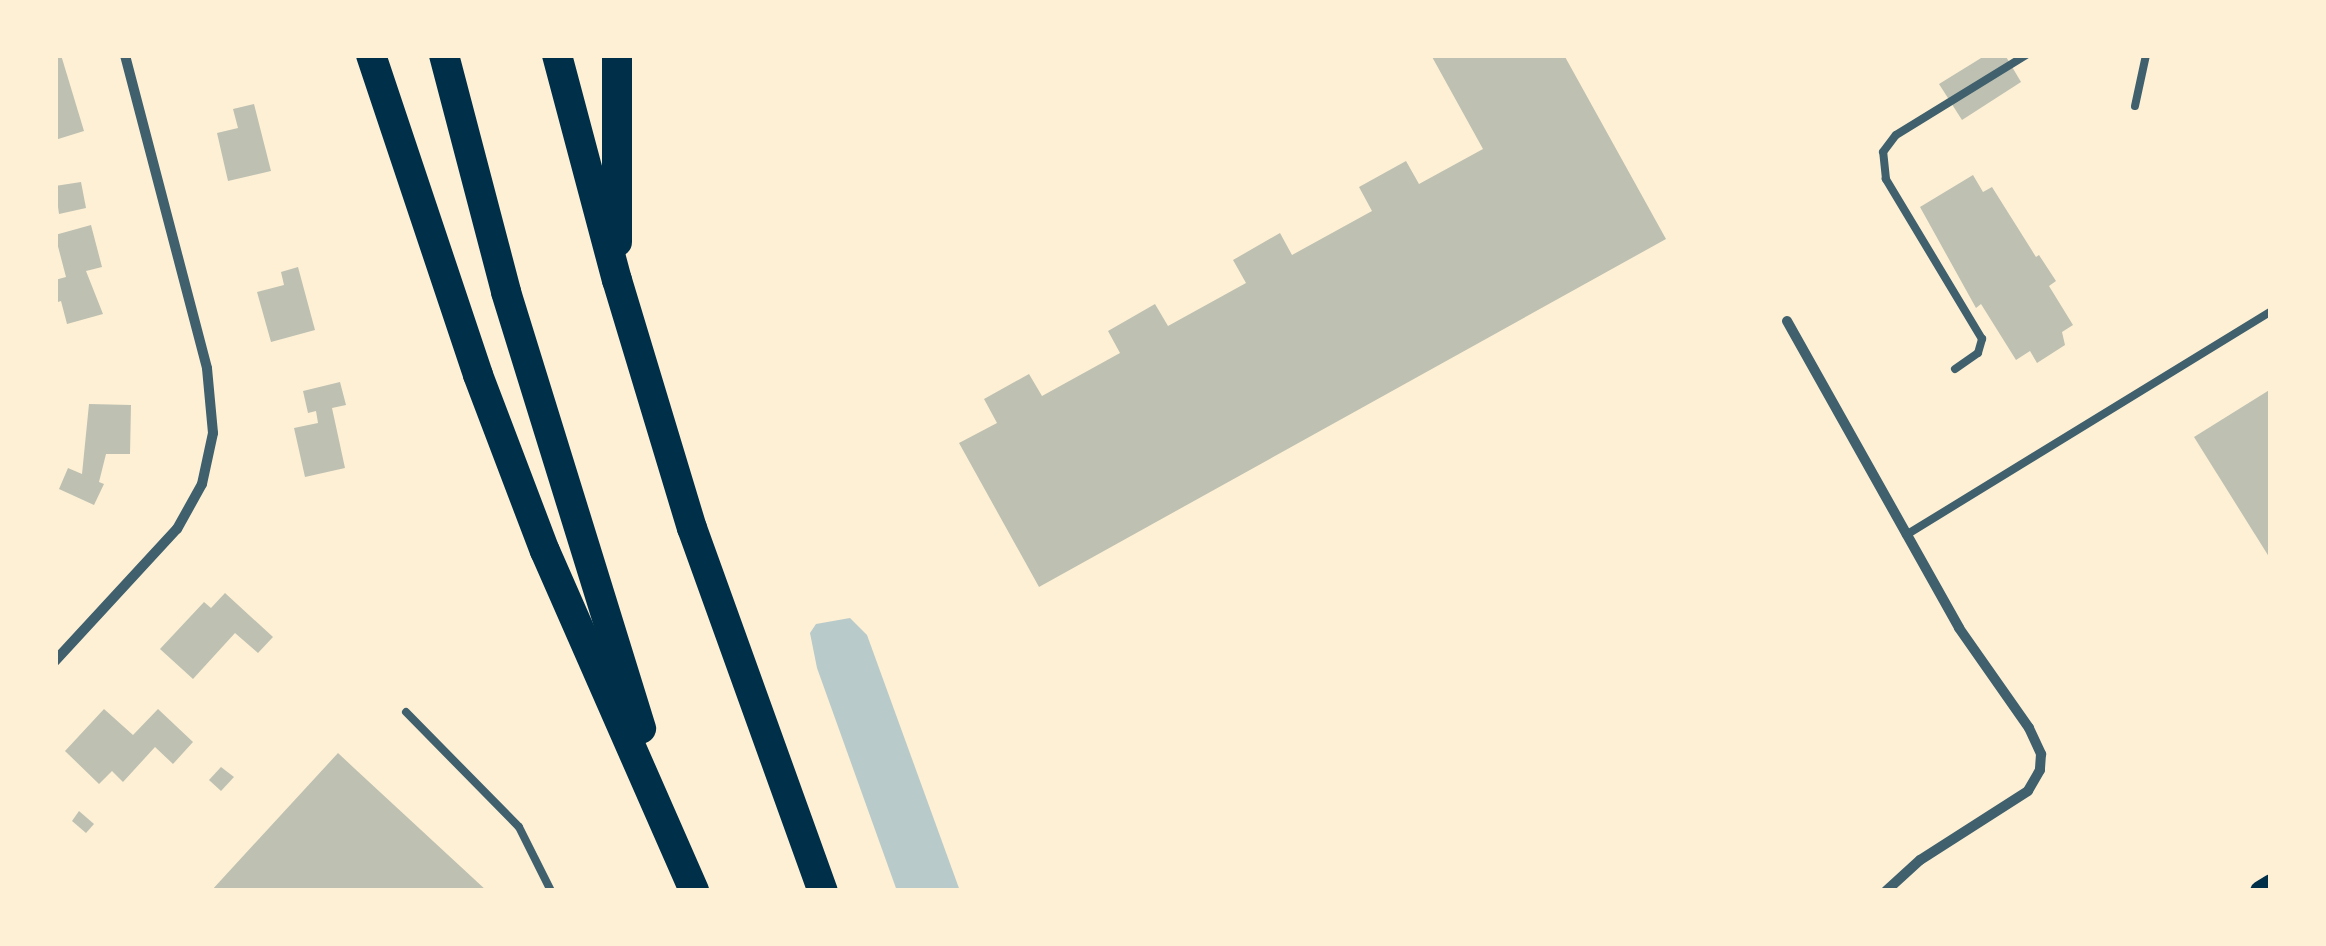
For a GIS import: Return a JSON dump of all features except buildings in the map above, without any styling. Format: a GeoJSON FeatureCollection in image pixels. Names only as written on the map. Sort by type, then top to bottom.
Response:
{"type":"FeatureCollection","features":[{"type":"Feature","properties":{"kind":"highway"},"geometry":{"type":"LineString","coordinates":[[370,55],[478,375],[545,551],[695,891]]}},
{"type":"Feature","properties":{"kind":"highway"},"geometry":{"type":"LineString","coordinates":[[444,55],[543,420],[695,891]]}},
{"type":"Feature","properties":{"kind":"highway"},"geometry":{"type":"LineString","coordinates":[[558,55],[616,280],[698,546],[823,891]]}},
{"type":"Feature","properties":{"kind":"highway"},"geometry":{"type":"LineString","coordinates":[[616,280],[617,55]]}},
{"type":"Feature","properties":{"kind":"main road"},"geometry":{"type":"LineString","coordinates":[[2260,891],[2271,884]]}},
{"type":"Feature","properties":{"kind":"street"},"geometry":{"type":"LineString","coordinates":[[55,661],[177,529],[202,484],[213,433],[207,368],[125,55]]}},
{"type":"Feature","properties":{"kind":"street"},"geometry":{"type":"LineString","coordinates":[[1787,321],[1959,628],[2036,739],[2041,762],[2028,791],[1920,860],[1886,891]]}},
{"type":"Feature","properties":{"kind":"lane"},"geometry":{"type":"LineString","coordinates":[[1955,369],[1978,353],[1982,339],[1886,180],[1883,152],[1892,138],[2026,55]]}},
{"type":"Feature","properties":{"kind":"lane"},"geometry":{"type":"LineString","coordinates":[[2135,106],[2146,55]]}},
{"type":"Feature","properties":{"kind":"lane"},"geometry":{"type":"LineString","coordinates":[[1906,535],[2271,311]]}},
{"type":"Feature","properties":{"kind":"lane"},"geometry":{"type":"LineString","coordinates":[[406,712],[519,827],[550,891]]}},
{"type":"Feature","properties":{"kind":"shaded area"},"geometry":{"type":"Polygon","coordinates":[[[850,618],[867,635],[960,891],[897,891],[817,668],[810,633],[816,624],[850,618]]]}}]}
